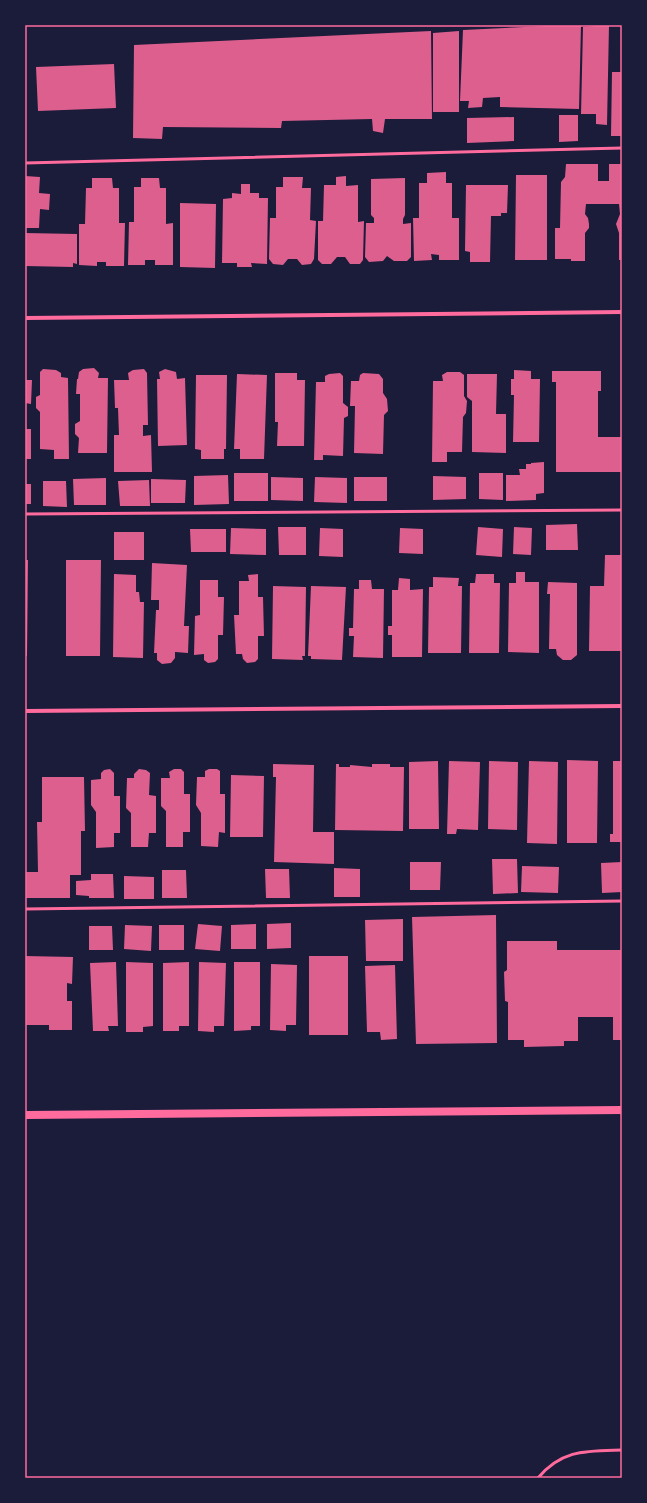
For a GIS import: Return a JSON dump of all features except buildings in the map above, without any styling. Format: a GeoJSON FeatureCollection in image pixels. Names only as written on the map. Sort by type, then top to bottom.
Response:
{"type":"FeatureCollection","features":[{"type":"Feature","properties":{"kind":"main road"},"geometry":{"type":"LineString","coordinates":[[25,1115],[622,1110]]}},
{"type":"Feature","properties":{"kind":"street"},"geometry":{"type":"LineString","coordinates":[[25,318],[622,312]]}},
{"type":"Feature","properties":{"kind":"street"},"geometry":{"type":"LineString","coordinates":[[25,711],[622,706]]}},
{"type":"Feature","properties":{"kind":"lane"},"geometry":{"type":"LineString","coordinates":[[25,163],[622,148]]}},
{"type":"Feature","properties":{"kind":"lane"},"geometry":{"type":"LineString","coordinates":[[25,514],[622,510]]}},
{"type":"Feature","properties":{"kind":"lane"},"geometry":{"type":"LineString","coordinates":[[25,909],[622,901]]}},
{"type":"Feature","properties":{"kind":"lane"},"geometry":{"type":"LineString","coordinates":[[538,1478],[545,1469],[563,1456],[588,1451],[622,1450]]}}]}
